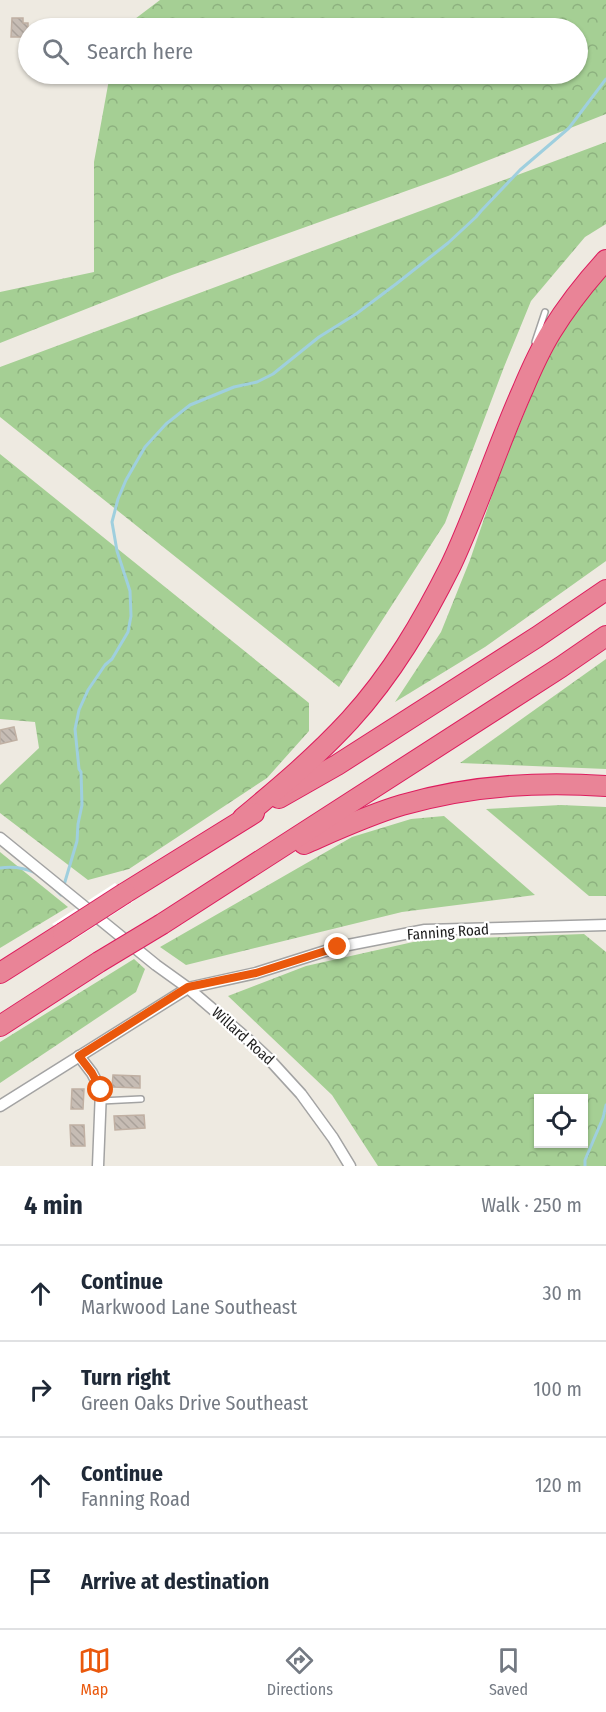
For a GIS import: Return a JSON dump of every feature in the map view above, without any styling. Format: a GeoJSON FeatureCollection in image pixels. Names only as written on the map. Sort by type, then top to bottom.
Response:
{"type":"FeatureCollection","features":[{"type":"Feature","properties":{"kind":"highway"},"geometry":{"type":"LineString","coordinates":[[243,819],[300,769],[350,720],[407,646],[452,563],[536,358],[565,309],[606,260]]}},
{"type":"Feature","properties":{"kind":"highway"},"geometry":{"type":"LineString","coordinates":[[0,973],[243,819],[337,765],[606,590]]}},
{"type":"Feature","properties":{"kind":"highway"},"geometry":{"type":"LineString","coordinates":[[0,1026],[162,924],[606,636]]}},
{"type":"Feature","properties":{"kind":"highway"},"geometry":{"type":"LineString","coordinates":[[216,889],[327,834],[401,805],[481,788],[529,784],[606,786]]}},
{"type":"Feature","properties":{"kind":"street","name":"Willard Road"},"geometry":{"type":"LineString","coordinates":[[0,838],[156,965],[188,987],[252,1043],[286,1077],[350,1166]]}},
{"type":"Feature","properties":{"kind":"street","name":"Fanning Road"},"geometry":{"type":"LineString","coordinates":[[188,987],[256,973],[338,947],[425,930],[606,925]]}},
{"type":"Feature","properties":{"kind":"street"},"geometry":{"type":"LineString","coordinates":[[0,1106],[188,987]]}},
{"type":"Feature","properties":{"kind":"street"},"geometry":{"type":"LineString","coordinates":[[79,1056],[101,1090],[98,1166]]}},
{"type":"Feature","properties":{"kind":"lane"},"geometry":{"type":"LineString","coordinates":[[515,406],[545,312]]}},
{"type":"Feature","properties":{"kind":"lane"},"geometry":{"type":"LineString","coordinates":[[101,1101],[141,1099]]}},
{"type":"Feature","properties":{"kind":"green space"},"geometry":{"type":"Polygon","coordinates":[[[160,0],[606,0],[606,114],[448,176],[172,275],[0,343],[0,292],[94,272],[94,162],[108,84],[588,84],[588,18],[136,18],[160,0]]]}},
{"type":"Feature","properties":{"kind":"green space"},"geometry":{"type":"Polygon","coordinates":[[[606,142],[606,224],[585,237],[531,301],[445,523],[339,687],[0,417],[0,367],[606,142]]]}},
{"type":"Feature","properties":{"kind":"green space"},"geometry":{"type":"Polygon","coordinates":[[[606,274],[606,561],[485,647],[395,702],[441,632],[470,560],[501,469],[550,351],[580,303],[606,274]]]}},
{"type":"Feature","properties":{"kind":"green space"},"geometry":{"type":"Polygon","coordinates":[[[0,454],[309,703],[309,731],[267,778],[129,869],[88,880],[0,813],[0,785],[39,748],[35,722],[0,719],[0,454]]]}},
{"type":"Feature","properties":{"kind":"green space"},"geometry":{"type":"Polygon","coordinates":[[[606,659],[606,769],[460,763],[606,659]]]}},
{"type":"Feature","properties":{"kind":"green space"},"geometry":{"type":"Polygon","coordinates":[[[561,805],[606,807],[606,896],[589,896],[486,809],[561,805]]]}},
{"type":"Feature","properties":{"kind":"green space"},"geometry":{"type":"Polygon","coordinates":[[[444,816],[535,895],[402,912],[186,965],[160,947],[352,837],[411,819],[444,816]]]}},
{"type":"Feature","properties":{"kind":"green space"},"geometry":{"type":"Polygon","coordinates":[[[0,852],[68,907],[0,948],[0,852]]]}},
{"type":"Feature","properties":{"kind":"green space"},"geometry":{"type":"Polygon","coordinates":[[[584,934],[606,952],[606,1166],[378,1166],[332,1095],[228,996],[306,966],[422,940],[584,934]]]}},
{"type":"Feature","properties":{"kind":"green space"},"geometry":{"type":"Polygon","coordinates":[[[134,959],[145,969],[136,992],[0,1083],[0,1042],[134,959]]]}},
{"type":"Feature","properties":{"kind":"pier"},"geometry":{"type":"Polygon","coordinates":[[[115,883],[134,901],[72,941],[52,924],[115,883]]]}},
{"type":"Feature","properties":{"kind":"building"},"geometry":{"type":"Polygon","coordinates":[[[12,18],[18,18],[18,37],[11,37],[12,18]]]}},
{"type":"Feature","properties":{"kind":"building"},"geometry":{"type":"Polygon","coordinates":[[[14,727],[17,740],[0,744],[0,730],[14,727]]]}},
{"type":"Feature","properties":{"kind":"building"},"geometry":{"type":"Polygon","coordinates":[[[113,1075],[140,1076],[140,1088],[112,1087],[113,1075]]]}},
{"type":"Feature","properties":{"kind":"building"},"geometry":{"type":"Polygon","coordinates":[[[72,1089],[84,1089],[83,1109],[71,1109],[72,1089]]]}},
{"type":"Feature","properties":{"kind":"building"},"geometry":{"type":"Polygon","coordinates":[[[144,1115],[145,1128],[115,1130],[114,1116],[144,1115]]]}},
{"type":"Feature","properties":{"kind":"building"},"geometry":{"type":"Polygon","coordinates":[[[70,1125],[84,1125],[85,1146],[71,1146],[70,1125]]]}},
{"type":"Feature","properties":{"kind":"waterway"},"geometry":{"type":"LineString","coordinates":[[64,885],[77,841],[82,805],[81,772],[75,729],[79,710],[88,690],[105,665],[112,659],[128,632],[131,616],[130,591],[117,551],[112,522],[126,480],[145,447],[166,424],[190,405],[234,387],[257,382],[273,374],[319,337],[356,314],[448,243],[520,170],[569,128],[606,79]]}},
{"type":"Feature","properties":{"kind":"waterway"},"geometry":{"type":"LineString","coordinates":[[0,868],[18,868],[36,873]]}},
{"type":"Feature","properties":{"kind":"waterway"},"geometry":{"type":"LineString","coordinates":[[55,889],[61,895]]}},
{"type":"Feature","properties":{"kind":"waterway"},"geometry":{"type":"LineString","coordinates":[[585,1166],[585,1160],[603,1118],[606,1105]]}},
{"type":"Feature","properties":{"kind":"route"},"geometry":{"type":"LineString","coordinates":[[101,1090],[79,1056],[188,987],[256,973],[338,947]]}}]}
